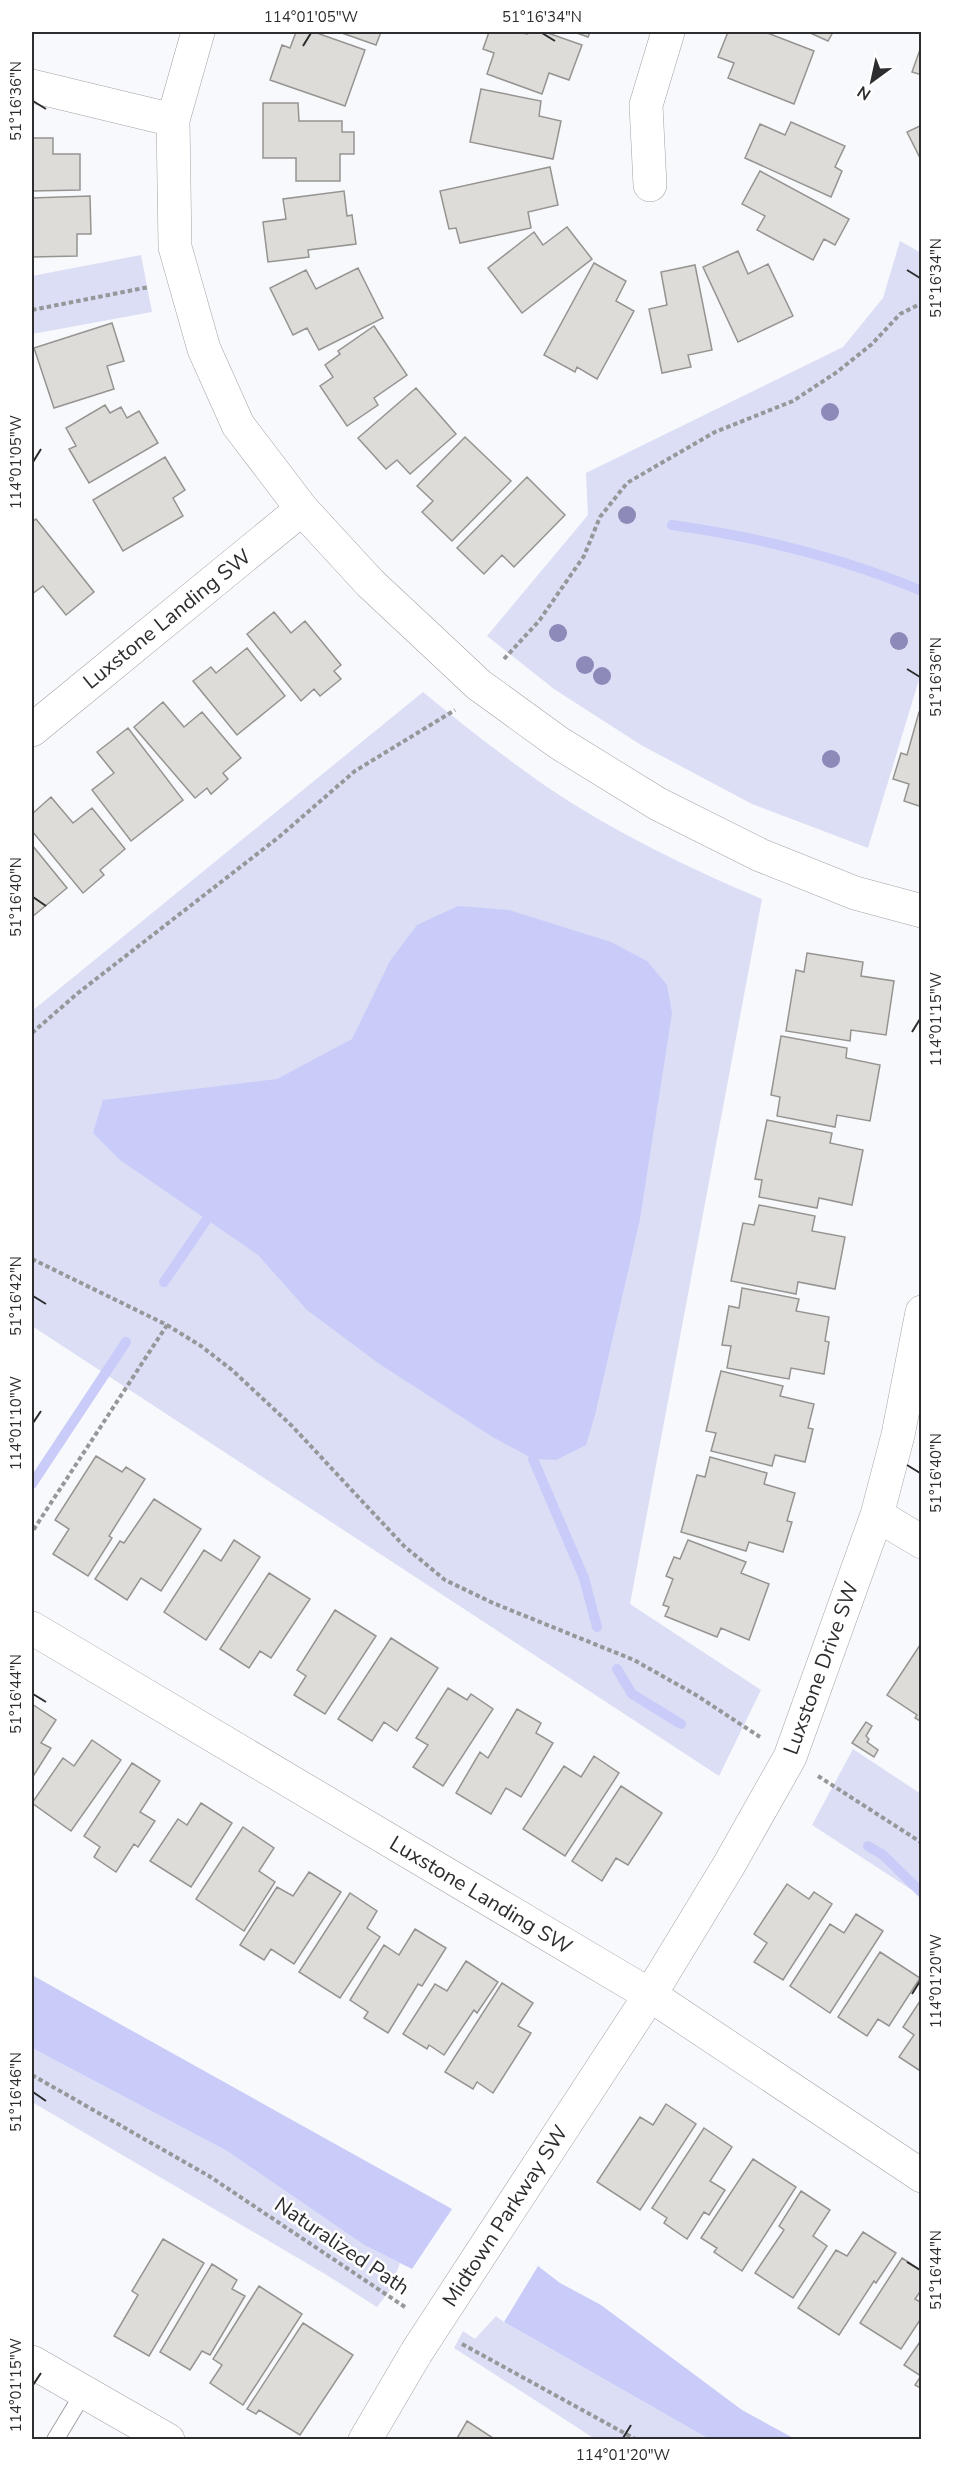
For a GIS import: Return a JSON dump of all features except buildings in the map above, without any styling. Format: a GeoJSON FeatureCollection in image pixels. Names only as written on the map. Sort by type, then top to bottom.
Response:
{"type":"FeatureCollection","features":[{"type":"Feature","properties":{"kind":"street"},"geometry":{"type":"LineString","coordinates":[[198,32],[173,120],[175,247],[204,349],[238,425],[302,508],[370,583],[462,670],[559,743],[658,804],[760,855],[855,893],[921,911]]}},
{"type":"Feature","properties":{"kind":"street"},"geometry":{"type":"LineString","coordinates":[[650,185],[646,105],[668,32]]}},
{"type":"Feature","properties":{"kind":"street"},"geometry":{"type":"LineString","coordinates":[[32,86],[173,120]]}},
{"type":"Feature","properties":{"kind":"street","name":"Luxstone Landing SW"},"geometry":{"type":"LineString","coordinates":[[32,730],[302,508]]}},
{"type":"Feature","properties":{"kind":"street","name":"Luxstone Drive SW"},"geometry":{"type":"LineString","coordinates":[[650,1995],[729,1865],[790,1757],[877,1515],[898,1436],[921,1312]]}},
{"type":"Feature","properties":{"kind":"street"},"geometry":{"type":"LineString","coordinates":[[877,1515],[921,1542]]}},
{"type":"Feature","properties":{"kind":"street","name":"Luxstone Landing SW"},"geometry":{"type":"LineString","coordinates":[[32,1628],[650,1995],[921,2176]]}},
{"type":"Feature","properties":{"kind":"street","name":"Midtown Parkway SW"},"geometry":{"type":"LineString","coordinates":[[365,2439],[416,2353],[650,1995]]}},
{"type":"Feature","properties":{"kind":"street"},"geometry":{"type":"LineString","coordinates":[[32,2362],[168,2439]]}},
{"type":"Feature","properties":{"kind":"lane"},"geometry":{"type":"LineString","coordinates":[[55,2439],[84,2392]]}},
{"type":"Feature","properties":{"kind":"path"},"geometry":{"type":"LineString","coordinates":[[32,310],[183,281]]}},
{"type":"Feature","properties":{"kind":"path"},"geometry":{"type":"LineString","coordinates":[[32,1259],[167,1325],[201,1346],[232,1370],[292,1426],[404,1546],[445,1580],[493,1603],[634,1660],[696,1695],[921,1843]]}},
{"type":"Feature","properties":{"kind":"path"},"geometry":{"type":"LineString","coordinates":[[32,1532],[167,1325]]}},
{"type":"Feature","properties":{"kind":"path","name":"Naturalized Path"},"geometry":{"type":"LineString","coordinates":[[32,2075],[209,2176],[406,2307]]}},
{"type":"Feature","properties":{"kind":"path"},"geometry":{"type":"LineString","coordinates":[[454,2338],[638,2439]]}},
{"type":"Feature","properties":{"kind":"shaded area"},"geometry":{"type":"Polygon","coordinates":[[[900,241],[921,253],[921,673],[868,848],[752,804],[641,745],[554,689],[487,636],[588,515],[586,473],[843,347],[883,298],[900,241]]]}},
{"type":"Feature","properties":{"kind":"shaded area"},"geometry":{"type":"Polygon","coordinates":[[[141,255],[152,312],[32,334],[32,276],[141,255]]]}},
{"type":"Feature","properties":{"kind":"shaded area"},"geometry":{"type":"Polygon","coordinates":[[[423,692],[468,729],[547,787],[598,819],[707,875],[762,899],[630,1604],[761,1690],[719,1776],[32,1326],[32,1011],[423,692]]]}},
{"type":"Feature","properties":{"kind":"shaded area"},"geometry":{"type":"Polygon","coordinates":[[[853,1749],[921,1794],[921,1896],[812,1825],[853,1749]]]}},
{"type":"Feature","properties":{"kind":"shaded area"},"geometry":{"type":"Polygon","coordinates":[[[32,2048],[227,2151],[364,2245],[400,2263],[390,2290],[377,2307],[325,2274],[32,2102],[32,2048]]]}},
{"type":"Feature","properties":{"kind":"shaded area"},"geometry":{"type":"Polygon","coordinates":[[[496,2316],[709,2439],[595,2439],[454,2348],[463,2331],[475,2339],[496,2316]]]}},
{"type":"Feature","properties":{"kind":"water"},"geometry":{"type":"Polygon","coordinates":[[[458,906],[509,910],[611,942],[647,961],[667,985],[672,1013],[640,1219],[595,1415],[586,1445],[556,1460],[533,1459],[491,1436],[378,1363],[307,1310],[258,1255],[120,1160],[93,1133],[103,1100],[277,1079],[352,1039],[390,961],[417,925],[458,906]]]}},
{"type":"Feature","properties":{"kind":"water"},"geometry":{"type":"Polygon","coordinates":[[[32,1975],[452,2209],[412,2269],[364,2245],[227,2151],[32,2048],[32,1975]]]}},
{"type":"Feature","properties":{"kind":"water"},"geometry":{"type":"Polygon","coordinates":[[[538,2266],[560,2283],[601,2305],[742,2410],[795,2439],[709,2439],[504,2322],[538,2266]]]}},
{"type":"Feature","properties":{"kind":"waterway"},"geometry":{"type":"LineString","coordinates":[[672,525],[768,542],[830,558],[922,591]]}},
{"type":"Feature","properties":{"kind":"waterway"},"geometry":{"type":"LineString","coordinates":[[164,1282],[207,1219]]}},
{"type":"Feature","properties":{"kind":"waterway"},"geometry":{"type":"LineString","coordinates":[[32,1484],[126,1342]]}},
{"type":"Feature","properties":{"kind":"waterway"},"geometry":{"type":"LineString","coordinates":[[533,1459],[584,1578],[597,1627]]}},
{"type":"Feature","properties":{"kind":"waterway"},"geometry":{"type":"LineString","coordinates":[[617,1669],[632,1694],[681,1724]]}},
{"type":"Feature","properties":{"kind":"waterway"},"geometry":{"type":"LineString","coordinates":[[868,1846],[883,1855],[922,1893]]}}]}
